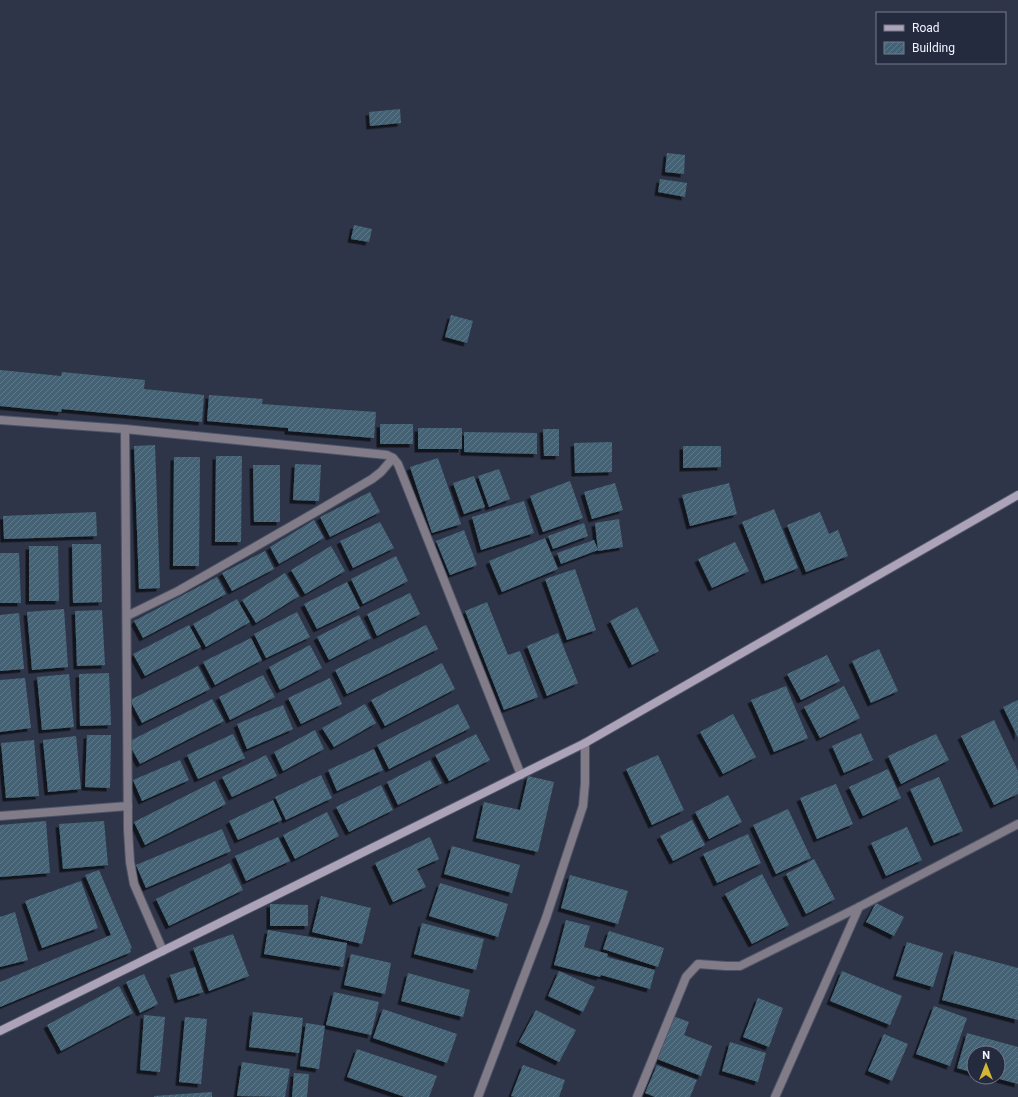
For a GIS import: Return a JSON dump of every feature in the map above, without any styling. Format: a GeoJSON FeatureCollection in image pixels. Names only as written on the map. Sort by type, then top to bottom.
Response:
{"type":"FeatureCollection","features":[{"type":"Feature","properties":{"kind":"main road"},"geometry":{"type":"LineString","coordinates":[[0,1031],[585,743],[1018,495]]}},
{"type":"Feature","properties":{"kind":"street"},"geometry":{"type":"LineString","coordinates":[[0,420],[125,429],[387,455],[393,458],[398,464],[522,774]]}},
{"type":"Feature","properties":{"kind":"street"},"geometry":{"type":"LineString","coordinates":[[125,429],[128,806],[130,862],[134,884],[163,950]]}},
{"type":"Feature","properties":{"kind":"street"},"geometry":{"type":"LineString","coordinates":[[127,616],[178,590],[372,479],[381,472],[393,458]]}},
{"type":"Feature","properties":{"kind":"street"},"geometry":{"type":"LineString","coordinates":[[478,1097],[546,918],[583,806],[585,782],[585,743]]}},
{"type":"Feature","properties":{"kind":"street"},"geometry":{"type":"LineString","coordinates":[[0,816],[128,806]]}},
{"type":"Feature","properties":{"kind":"street"},"geometry":{"type":"LineString","coordinates":[[637,1097],[686,977],[698,964],[740,966],[859,907],[1018,824]]}},
{"type":"Feature","properties":{"kind":"street"},"geometry":{"type":"LineString","coordinates":[[775,1097],[859,907]]}},
{"type":"Feature","properties":{"kind":"building"},"geometry":{"type":"Polygon","coordinates":[[[400,109],[401,123],[370,126],[369,112],[400,109]]]}},
{"type":"Feature","properties":{"kind":"building"},"geometry":{"type":"Polygon","coordinates":[[[667,153],[685,155],[684,174],[665,172],[667,153]]]}},
{"type":"Feature","properties":{"kind":"building"},"geometry":{"type":"Polygon","coordinates":[[[660,179],[687,183],[685,197],[658,192],[660,179]]]}},
{"type":"Feature","properties":{"kind":"building"},"geometry":{"type":"Polygon","coordinates":[[[354,225],[372,229],[369,242],[351,239],[354,225]]]}},
{"type":"Feature","properties":{"kind":"building"},"geometry":{"type":"Polygon","coordinates":[[[451,315],[473,321],[467,343],[445,337],[451,315]]]}},
{"type":"Feature","properties":{"kind":"building"},"geometry":{"type":"Polygon","coordinates":[[[0,370],[61,376],[62,372],[145,380],[144,389],[204,395],[202,422],[62,409],[61,412],[0,406],[0,370]]]}},
{"type":"Feature","properties":{"kind":"building"},"geometry":{"type":"Polygon","coordinates":[[[209,395],[263,399],[262,404],[376,412],[374,438],[288,431],[288,428],[207,421],[209,395]]]}},
{"type":"Feature","properties":{"kind":"building"},"geometry":{"type":"Polygon","coordinates":[[[380,424],[413,424],[413,444],[380,444],[380,424]]]}},
{"type":"Feature","properties":{"kind":"building"},"geometry":{"type":"Polygon","coordinates":[[[418,428],[462,428],[462,449],[418,449],[418,428]]]}},
{"type":"Feature","properties":{"kind":"building"},"geometry":{"type":"Polygon","coordinates":[[[543,429],[559,429],[559,456],[544,456],[543,429]]]}},
{"type":"Feature","properties":{"kind":"building"},"geometry":{"type":"Polygon","coordinates":[[[464,432],[537,433],[537,454],[464,452],[464,432]]]}},
{"type":"Feature","properties":{"kind":"building"},"geometry":{"type":"Polygon","coordinates":[[[612,442],[612,472],[575,473],[574,443],[612,442]]]}},
{"type":"Feature","properties":{"kind":"building"},"geometry":{"type":"Polygon","coordinates":[[[155,445],[160,588],[139,589],[134,446],[155,445]]]}},
{"type":"Feature","properties":{"kind":"building"},"geometry":{"type":"Polygon","coordinates":[[[683,446],[721,446],[721,467],[683,468],[683,446]]]}},
{"type":"Feature","properties":{"kind":"building"},"geometry":{"type":"Polygon","coordinates":[[[216,456],[242,456],[241,542],[215,542],[216,456]]]}},
{"type":"Feature","properties":{"kind":"building"},"geometry":{"type":"Polygon","coordinates":[[[174,457],[200,457],[199,566],[173,566],[174,457]]]}},
{"type":"Feature","properties":{"kind":"building"},"geometry":{"type":"Polygon","coordinates":[[[438,458],[461,524],[432,533],[410,467],[438,458]]]}},
{"type":"Feature","properties":{"kind":"building"},"geometry":{"type":"Polygon","coordinates":[[[295,464],[321,465],[319,501],[293,500],[295,464]]]}},
{"type":"Feature","properties":{"kind":"building"},"geometry":{"type":"Polygon","coordinates":[[[253,465],[280,465],[280,522],[254,522],[253,465]]]}},
{"type":"Feature","properties":{"kind":"building"},"geometry":{"type":"Polygon","coordinates":[[[499,469],[510,499],[489,507],[478,476],[499,469]]]}},
{"type":"Feature","properties":{"kind":"building"},"geometry":{"type":"Polygon","coordinates":[[[474,476],[485,507],[464,514],[453,483],[474,476]]]}},
{"type":"Feature","properties":{"kind":"building"},"geometry":{"type":"Polygon","coordinates":[[[570,481],[583,518],[543,532],[530,496],[570,481]]]}},
{"type":"Feature","properties":{"kind":"building"},"geometry":{"type":"Polygon","coordinates":[[[615,483],[623,510],[592,519],[584,492],[615,483]]]}},
{"type":"Feature","properties":{"kind":"building"},"geometry":{"type":"Polygon","coordinates":[[[729,483],[737,514],[690,526],[682,495],[729,483]]]}},
{"type":"Feature","properties":{"kind":"building"},"geometry":{"type":"Polygon","coordinates":[[[370,492],[380,512],[330,537],[320,517],[370,492]]]}},
{"type":"Feature","properties":{"kind":"building"},"geometry":{"type":"Polygon","coordinates":[[[524,501],[534,533],[481,550],[472,517],[524,501]]]}},
{"type":"Feature","properties":{"kind":"building"},"geometry":{"type":"Polygon","coordinates":[[[774,509],[798,568],[765,581],[742,522],[774,509]]]}},
{"type":"Feature","properties":{"kind":"building"},"geometry":{"type":"Polygon","coordinates":[[[96,512],[97,536],[4,539],[3,516],[96,512]]]}},
{"type":"Feature","properties":{"kind":"building"},"geometry":{"type":"Polygon","coordinates":[[[820,512],[829,534],[838,530],[848,556],[806,572],[787,525],[820,512]]]}},
{"type":"Feature","properties":{"kind":"building"},"geometry":{"type":"Polygon","coordinates":[[[619,519],[623,547],[598,551],[595,523],[619,519]]]}},
{"type":"Feature","properties":{"kind":"building"},"geometry":{"type":"Polygon","coordinates":[[[314,520],[324,538],[279,564],[270,547],[314,520]]]}},
{"type":"Feature","properties":{"kind":"building"},"geometry":{"type":"Polygon","coordinates":[[[380,522],[394,548],[353,568],[340,541],[380,522]]]}},
{"type":"Feature","properties":{"kind":"building"},"geometry":{"type":"Polygon","coordinates":[[[584,523],[588,536],[553,549],[548,536],[584,523]]]}},
{"type":"Feature","properties":{"kind":"building"},"geometry":{"type":"Polygon","coordinates":[[[464,530],[477,565],[450,575],[436,541],[464,530]]]}},
{"type":"Feature","properties":{"kind":"building"},"geometry":{"type":"Polygon","coordinates":[[[545,538],[558,569],[502,592],[489,561],[545,538]]]}},
{"type":"Feature","properties":{"kind":"building"},"geometry":{"type":"Polygon","coordinates":[[[594,540],[598,550],[561,564],[557,553],[594,540]]]}},
{"type":"Feature","properties":{"kind":"building"},"geometry":{"type":"Polygon","coordinates":[[[735,542],[749,571],[712,588],[698,559],[735,542]]]}},
{"type":"Feature","properties":{"kind":"building"},"geometry":{"type":"Polygon","coordinates":[[[72,544],[101,544],[102,602],[73,603],[72,544]]]}},
{"type":"Feature","properties":{"kind":"building"},"geometry":{"type":"Polygon","coordinates":[[[29,546],[58,546],[59,601],[29,601],[29,546]]]}},
{"type":"Feature","properties":{"kind":"building"},"geometry":{"type":"Polygon","coordinates":[[[331,546],[345,571],[305,594],[291,570],[331,546]]]}},
{"type":"Feature","properties":{"kind":"building"},"geometry":{"type":"Polygon","coordinates":[[[265,551],[274,569],[232,591],[222,573],[265,551]]]}},
{"type":"Feature","properties":{"kind":"building"},"geometry":{"type":"Polygon","coordinates":[[[0,553],[19,553],[21,603],[0,603],[0,553]]]}},
{"type":"Feature","properties":{"kind":"building"},"geometry":{"type":"Polygon","coordinates":[[[396,556],[408,581],[363,604],[351,579],[396,556]]]}},
{"type":"Feature","properties":{"kind":"building"},"geometry":{"type":"Polygon","coordinates":[[[575,569],[596,630],[567,640],[545,579],[575,569]]]}},
{"type":"Feature","properties":{"kind":"building"},"geometry":{"type":"Polygon","coordinates":[[[285,573],[299,596],[256,623],[242,600],[285,573]]]}},
{"type":"Feature","properties":{"kind":"building"},"geometry":{"type":"Polygon","coordinates":[[[217,577],[226,594],[143,638],[134,621],[217,577]]]}},
{"type":"Feature","properties":{"kind":"building"},"geometry":{"type":"Polygon","coordinates":[[[347,582],[360,608],[317,629],[304,604],[347,582]]]}},
{"type":"Feature","properties":{"kind":"building"},"geometry":{"type":"Polygon","coordinates":[[[410,593],[420,614],[377,636],[367,614],[410,593]]]}},
{"type":"Feature","properties":{"kind":"building"},"geometry":{"type":"Polygon","coordinates":[[[237,599],[250,622],[206,647],[193,624],[237,599]]]}},
{"type":"Feature","properties":{"kind":"building"},"geometry":{"type":"Polygon","coordinates":[[[487,602],[508,655],[520,651],[538,697],[504,710],[465,611],[487,602]]]}},
{"type":"Feature","properties":{"kind":"building"},"geometry":{"type":"Polygon","coordinates":[[[637,607],[659,651],[632,665],[610,621],[637,607]]]}},
{"type":"Feature","properties":{"kind":"building"},"geometry":{"type":"Polygon","coordinates":[[[64,609],[68,667],[32,670],[27,612],[64,609]]]}},
{"type":"Feature","properties":{"kind":"building"},"geometry":{"type":"Polygon","coordinates":[[[102,610],[105,665],[77,666],[75,611],[102,610]]]}},
{"type":"Feature","properties":{"kind":"building"},"geometry":{"type":"Polygon","coordinates":[[[297,612],[310,637],[266,658],[254,634],[297,612]]]}},
{"type":"Feature","properties":{"kind":"building"},"geometry":{"type":"Polygon","coordinates":[[[19,613],[24,669],[0,671],[0,615],[19,613]]]}},
{"type":"Feature","properties":{"kind":"building"},"geometry":{"type":"Polygon","coordinates":[[[359,615],[371,638],[329,660],[317,637],[359,615]]]}},
{"type":"Feature","properties":{"kind":"building"},"geometry":{"type":"Polygon","coordinates":[[[189,625],[201,647],[145,676],[133,654],[189,625]]]}},
{"type":"Feature","properties":{"kind":"building"},"geometry":{"type":"Polygon","coordinates":[[[426,625],[438,649],[347,694],[335,670],[426,625]]]}},
{"type":"Feature","properties":{"kind":"building"},"geometry":{"type":"Polygon","coordinates":[[[558,633],[578,683],[547,696],[527,646],[558,633]]]}},
{"type":"Feature","properties":{"kind":"building"},"geometry":{"type":"Polygon","coordinates":[[[251,638],[262,660],[215,685],[203,662],[251,638]]]}},
{"type":"Feature","properties":{"kind":"building"},"geometry":{"type":"Polygon","coordinates":[[[310,645],[322,668],[280,690],[269,667],[310,645]]]}},
{"type":"Feature","properties":{"kind":"building"},"geometry":{"type":"Polygon","coordinates":[[[879,649],[898,691],[871,703],[852,661],[879,649]]]}},
{"type":"Feature","properties":{"kind":"building"},"geometry":{"type":"Polygon","coordinates":[[[827,655],[840,681],[801,700],[787,674],[827,655]]]}},
{"type":"Feature","properties":{"kind":"building"},"geometry":{"type":"Polygon","coordinates":[[[442,663],[455,689],[385,726],[371,700],[442,663]]]}},
{"type":"Feature","properties":{"kind":"building"},"geometry":{"type":"Polygon","coordinates":[[[198,666],[210,689],[142,723],[130,700],[198,666]]]}},
{"type":"Feature","properties":{"kind":"building"},"geometry":{"type":"Polygon","coordinates":[[[109,673],[111,725],[80,726],[79,674],[109,673]]]}},
{"type":"Feature","properties":{"kind":"building"},"geometry":{"type":"Polygon","coordinates":[[[69,674],[74,727],[42,730],[37,677],[69,674]]]}},
{"type":"Feature","properties":{"kind":"building"},"geometry":{"type":"Polygon","coordinates":[[[263,675],[275,697],[230,720],[219,697],[263,675]]]}},
{"type":"Feature","properties":{"kind":"building"},"geometry":{"type":"Polygon","coordinates":[[[25,678],[31,728],[0,732],[0,680],[25,678]]]}},
{"type":"Feature","properties":{"kind":"building"},"geometry":{"type":"Polygon","coordinates":[[[330,678],[342,704],[301,724],[288,698],[330,678]]]}},
{"type":"Feature","properties":{"kind":"building"},"geometry":{"type":"Polygon","coordinates":[[[786,686],[808,738],[774,752],[751,700],[786,686]]]}},
{"type":"Feature","properties":{"kind":"building"},"geometry":{"type":"Polygon","coordinates":[[[844,686],[860,718],[820,738],[804,707],[844,686]]]}},
{"type":"Feature","properties":{"kind":"building"},"geometry":{"type":"Polygon","coordinates":[[[212,699],[224,721],[140,764],[128,742],[212,699]]]}},
{"type":"Feature","properties":{"kind":"building"},"geometry":{"type":"Polygon","coordinates":[[[1018,700],[1018,738],[1003,707],[1018,700]]]}},
{"type":"Feature","properties":{"kind":"building"},"geometry":{"type":"Polygon","coordinates":[[[365,704],[376,723],[334,747],[322,728],[365,704]]]}},
{"type":"Feature","properties":{"kind":"building"},"geometry":{"type":"Polygon","coordinates":[[[458,704],[470,728],[389,769],[377,745],[458,704]]]}},
{"type":"Feature","properties":{"kind":"building"},"geometry":{"type":"Polygon","coordinates":[[[283,705],[293,729],[247,749],[237,724],[283,705]]]}},
{"type":"Feature","properties":{"kind":"building"},"geometry":{"type":"Polygon","coordinates":[[[733,714],[756,757],[723,774],[700,732],[733,714]]]}},
{"type":"Feature","properties":{"kind":"building"},"geometry":{"type":"Polygon","coordinates":[[[994,720],[1018,771],[1018,794],[994,805],[961,736],[994,720]]]}},
{"type":"Feature","properties":{"kind":"building"},"geometry":{"type":"Polygon","coordinates":[[[315,730],[324,749],[283,771],[274,752],[315,730]]]}},
{"type":"Feature","properties":{"kind":"building"},"geometry":{"type":"Polygon","coordinates":[[[861,733],[873,760],[844,773],[832,746],[861,733]]]}},
{"type":"Feature","properties":{"kind":"building"},"geometry":{"type":"Polygon","coordinates":[[[233,734],[245,758],[198,779],[187,755],[233,734]]]}},
{"type":"Feature","properties":{"kind":"building"},"geometry":{"type":"Polygon","coordinates":[[[476,734],[490,760],[449,781],[435,755],[476,734]]]}},
{"type":"Feature","properties":{"kind":"building"},"geometry":{"type":"Polygon","coordinates":[[[936,734],[949,760],[901,784],[888,756],[936,734]]]}},
{"type":"Feature","properties":{"kind":"building"},"geometry":{"type":"Polygon","coordinates":[[[87,735],[111,735],[110,788],[85,787],[87,735]]]}},
{"type":"Feature","properties":{"kind":"building"},"geometry":{"type":"Polygon","coordinates":[[[76,736],[81,789],[48,792],[43,740],[76,736]]]}},
{"type":"Feature","properties":{"kind":"building"},"geometry":{"type":"Polygon","coordinates":[[[34,740],[39,796],[6,798],[1,743],[34,740]]]}},
{"type":"Feature","properties":{"kind":"building"},"geometry":{"type":"Polygon","coordinates":[[[374,749],[383,770],[337,791],[328,770],[374,749]]]}},
{"type":"Feature","properties":{"kind":"building"},"geometry":{"type":"Polygon","coordinates":[[[266,755],[277,776],[232,797],[222,777],[266,755]]]}},
{"type":"Feature","properties":{"kind":"building"},"geometry":{"type":"Polygon","coordinates":[[[658,755],[684,810],[652,825],[626,769],[658,755]]]}},
{"type":"Feature","properties":{"kind":"building"},"geometry":{"type":"Polygon","coordinates":[[[180,760],[189,780],[142,801],[133,780],[180,760]]]}},
{"type":"Feature","properties":{"kind":"building"},"geometry":{"type":"Polygon","coordinates":[[[430,760],[442,783],[398,805],[387,782],[430,760]]]}},
{"type":"Feature","properties":{"kind":"building"},"geometry":{"type":"Polygon","coordinates":[[[888,769],[901,798],[863,816],[849,787],[888,769]]]}},
{"type":"Feature","properties":{"kind":"building"},"geometry":{"type":"Polygon","coordinates":[[[321,775],[332,798],[286,820],[275,797],[321,775]]]}},
{"type":"Feature","properties":{"kind":"building"},"geometry":{"type":"Polygon","coordinates":[[[528,776],[554,782],[538,852],[476,838],[484,802],[520,810],[528,776]]]}},
{"type":"Feature","properties":{"kind":"building"},"geometry":{"type":"Polygon","coordinates":[[[939,777],[963,831],[934,843],[910,789],[939,777]]]}},
{"type":"Feature","properties":{"kind":"building"},"geometry":{"type":"Polygon","coordinates":[[[215,781],[226,804],[145,845],[134,822],[215,781]]]}},
{"type":"Feature","properties":{"kind":"building"},"geometry":{"type":"Polygon","coordinates":[[[836,784],[853,824],[817,839],[800,798],[836,784]]]}},
{"type":"Feature","properties":{"kind":"building"},"geometry":{"type":"Polygon","coordinates":[[[381,785],[393,810],[349,832],[336,807],[381,785]]]}},
{"type":"Feature","properties":{"kind":"building"},"geometry":{"type":"Polygon","coordinates":[[[728,795],[742,822],[709,839],[695,812],[728,795]]]}},
{"type":"Feature","properties":{"kind":"building"},"geometry":{"type":"Polygon","coordinates":[[[273,800],[282,820],[238,840],[229,821],[273,800]]]}},
{"type":"Feature","properties":{"kind":"building"},"geometry":{"type":"Polygon","coordinates":[[[788,809],[811,858],[776,874],[753,825],[788,809]]]}},
{"type":"Feature","properties":{"kind":"building"},"geometry":{"type":"Polygon","coordinates":[[[327,812],[339,836],[295,859],[283,835],[327,812]]]}},
{"type":"Feature","properties":{"kind":"building"},"geometry":{"type":"Polygon","coordinates":[[[692,820],[705,845],[673,861],[660,836],[692,820]]]}},
{"type":"Feature","properties":{"kind":"building"},"geometry":{"type":"Polygon","coordinates":[[[46,821],[50,873],[0,877],[0,825],[46,821]]]}},
{"type":"Feature","properties":{"kind":"building"},"geometry":{"type":"Polygon","coordinates":[[[104,821],[108,865],[63,869],[59,824],[104,821]]]}},
{"type":"Feature","properties":{"kind":"building"},"geometry":{"type":"Polygon","coordinates":[[[907,827],[922,860],[886,876],[871,843],[907,827]]]}},
{"type":"Feature","properties":{"kind":"building"},"geometry":{"type":"Polygon","coordinates":[[[222,829],[231,851],[146,888],[136,865],[222,829]]]}},
{"type":"Feature","properties":{"kind":"building"},"geometry":{"type":"Polygon","coordinates":[[[748,834],[761,863],[717,883],[703,854],[748,834]]]}},
{"type":"Feature","properties":{"kind":"building"},"geometry":{"type":"Polygon","coordinates":[[[278,837],[290,861],[246,881],[235,856],[278,837]]]}},
{"type":"Feature","properties":{"kind":"building"},"geometry":{"type":"Polygon","coordinates":[[[430,837],[439,859],[417,869],[426,887],[393,902],[375,863],[430,837]]]}},
{"type":"Feature","properties":{"kind":"building"},"geometry":{"type":"Polygon","coordinates":[[[452,846],[520,865],[512,893],[444,874],[452,846]]]}},
{"type":"Feature","properties":{"kind":"building"},"geometry":{"type":"Polygon","coordinates":[[[814,859],[835,899],[806,914],[786,874],[814,859]]]}},
{"type":"Feature","properties":{"kind":"building"},"geometry":{"type":"Polygon","coordinates":[[[230,863],[243,890],[169,926],[156,899],[230,863]]]}},
{"type":"Feature","properties":{"kind":"building"},"geometry":{"type":"Polygon","coordinates":[[[99,870],[132,948],[130,949],[131,952],[0,1007],[0,982],[111,935],[85,875],[99,870]]]}},
{"type":"Feature","properties":{"kind":"building"},"geometry":{"type":"Polygon","coordinates":[[[762,874],[789,925],[752,944],[725,894],[762,874]]]}},
{"type":"Feature","properties":{"kind":"building"},"geometry":{"type":"Polygon","coordinates":[[[570,875],[628,891],[618,924],[561,908],[570,875]]]}},
{"type":"Feature","properties":{"kind":"building"},"geometry":{"type":"Polygon","coordinates":[[[81,881],[98,928],[42,948],[25,901],[81,881]]]}},
{"type":"Feature","properties":{"kind":"building"},"geometry":{"type":"Polygon","coordinates":[[[440,883],[508,904],[498,937],[429,916],[440,883]]]}},
{"type":"Feature","properties":{"kind":"building"},"geometry":{"type":"Polygon","coordinates":[[[321,896],[371,908],[362,944],[312,932],[321,896]]]}},
{"type":"Feature","properties":{"kind":"building"},"geometry":{"type":"Polygon","coordinates":[[[876,903],[904,917],[894,936],[866,922],[876,903]]]}},
{"type":"Feature","properties":{"kind":"building"},"geometry":{"type":"Polygon","coordinates":[[[270,904],[308,905],[308,926],[270,926],[270,904]]]}},
{"type":"Feature","properties":{"kind":"building"},"geometry":{"type":"Polygon","coordinates":[[[15,912],[28,960],[0,967],[0,917],[15,912]]]}},
{"type":"Feature","properties":{"kind":"building"},"geometry":{"type":"Polygon","coordinates":[[[566,920],[590,926],[584,947],[608,954],[607,957],[655,970],[650,989],[601,975],[600,977],[554,965],[566,920]]]}},
{"type":"Feature","properties":{"kind":"building"},"geometry":{"type":"Polygon","coordinates":[[[422,923],[484,939],[476,970],[414,954],[422,923]]]}},
{"type":"Feature","properties":{"kind":"building"},"geometry":{"type":"Polygon","coordinates":[[[268,930],[347,943],[343,967],[264,954],[268,930]]]}},
{"type":"Feature","properties":{"kind":"building"},"geometry":{"type":"Polygon","coordinates":[[[609,931],[664,948],[658,967],[603,949],[609,931]]]}},
{"type":"Feature","properties":{"kind":"building"},"geometry":{"type":"Polygon","coordinates":[[[233,934],[249,976],[209,991],[193,948],[233,934]]]}},
{"type":"Feature","properties":{"kind":"building"},"geometry":{"type":"Polygon","coordinates":[[[907,942],[943,953],[933,987],[896,976],[907,942]]]}},
{"type":"Feature","properties":{"kind":"building"},"geometry":{"type":"Polygon","coordinates":[[[955,951],[1018,968],[1018,1020],[942,1000],[955,951]]]}},
{"type":"Feature","properties":{"kind":"building"},"geometry":{"type":"Polygon","coordinates":[[[351,954],[391,963],[385,994],[344,985],[351,954]]]}},
{"type":"Feature","properties":{"kind":"building"},"geometry":{"type":"Polygon","coordinates":[[[195,967],[203,992],[178,1000],[170,975],[195,967]]]}},
{"type":"Feature","properties":{"kind":"building"},"geometry":{"type":"Polygon","coordinates":[[[559,971],[595,987],[583,1012],[548,996],[559,971]]]}},
{"type":"Feature","properties":{"kind":"building"},"geometry":{"type":"Polygon","coordinates":[[[842,971],[902,996],[890,1025],[830,1001],[842,971]]]}},
{"type":"Feature","properties":{"kind":"building"},"geometry":{"type":"Polygon","coordinates":[[[408,973],[470,990],[463,1017],[401,1001],[408,973]]]}},
{"type":"Feature","properties":{"kind":"building"},"geometry":{"type":"Polygon","coordinates":[[[144,974],[158,1004],[140,1013],[126,982],[144,974]]]}},
{"type":"Feature","properties":{"kind":"building"},"geometry":{"type":"Polygon","coordinates":[[[119,986],[133,1013],[61,1051],[47,1025],[119,986]]]}},
{"type":"Feature","properties":{"kind":"building"},"geometry":{"type":"Polygon","coordinates":[[[334,992],[379,1002],[371,1035],[326,1025],[334,992]]]}},
{"type":"Feature","properties":{"kind":"building"},"geometry":{"type":"Polygon","coordinates":[[[758,998],[783,1008],[769,1047],[743,1037],[758,998]]]}},
{"type":"Feature","properties":{"kind":"building"},"geometry":{"type":"Polygon","coordinates":[[[934,1006],[967,1018],[950,1066],[916,1054],[934,1006]]]}},
{"type":"Feature","properties":{"kind":"building"},"geometry":{"type":"Polygon","coordinates":[[[383,1009],[457,1034],[447,1063],[373,1038],[383,1009]]]}},
{"type":"Feature","properties":{"kind":"building"},"geometry":{"type":"Polygon","coordinates":[[[536,1010],[576,1030],[559,1062],[519,1042],[536,1010]]]}},
{"type":"Feature","properties":{"kind":"building"},"geometry":{"type":"Polygon","coordinates":[[[253,1012],[303,1018],[299,1053],[249,1047],[253,1012]]]}},
{"type":"Feature","properties":{"kind":"building"},"geometry":{"type":"Polygon","coordinates":[[[144,1015],[165,1017],[160,1072],[140,1070],[144,1015]]]}},
{"type":"Feature","properties":{"kind":"building"},"geometry":{"type":"Polygon","coordinates":[[[673,1016],[689,1022],[684,1035],[712,1046],[701,1076],[657,1059],[673,1016]]]}},
{"type":"Feature","properties":{"kind":"building"},"geometry":{"type":"Polygon","coordinates":[[[185,1017],[207,1019],[201,1084],[179,1082],[185,1017]]]}},
{"type":"Feature","properties":{"kind":"building"},"geometry":{"type":"Polygon","coordinates":[[[306,1023],[325,1026],[319,1069],[300,1066],[306,1023]]]}},
{"type":"Feature","properties":{"kind":"building"},"geometry":{"type":"Polygon","coordinates":[[[967,1033],[1018,1047],[1018,1084],[1006,1081],[1006,1045],[966,1045],[966,1071],[957,1068],[967,1033]]]}},
{"type":"Feature","properties":{"kind":"building"},"geometry":{"type":"Polygon","coordinates":[[[884,1034],[908,1044],[892,1081],[868,1071],[884,1034]]]}},
{"type":"Feature","properties":{"kind":"building"},"geometry":{"type":"Polygon","coordinates":[[[730,1042],[766,1053],[758,1082],[722,1071],[730,1042]]]}},
{"type":"Feature","properties":{"kind":"building"},"geometry":{"type":"Polygon","coordinates":[[[357,1049],[437,1076],[429,1097],[405,1097],[347,1077],[357,1049]]]}},
{"type":"Feature","properties":{"kind":"building"},"geometry":{"type":"Polygon","coordinates":[[[242,1062],[290,1069],[285,1097],[237,1096],[242,1062]]]}},
{"type":"Feature","properties":{"kind":"building"},"geometry":{"type":"Polygon","coordinates":[[[523,1065],[565,1080],[559,1097],[511,1096],[523,1065]]]}},
{"type":"Feature","properties":{"kind":"building"},"geometry":{"type":"Polygon","coordinates":[[[657,1065],[697,1080],[690,1097],[655,1097],[645,1093],[657,1065]]]}},
{"type":"Feature","properties":{"kind":"building"},"geometry":{"type":"Polygon","coordinates":[[[294,1073],[309,1074],[307,1097],[292,1097],[294,1073]]]}},
{"type":"Feature","properties":{"kind":"building"},"geometry":{"type":"Polygon","coordinates":[[[212,1092],[212,1097],[154,1097],[154,1096],[212,1092]]]}}]}
